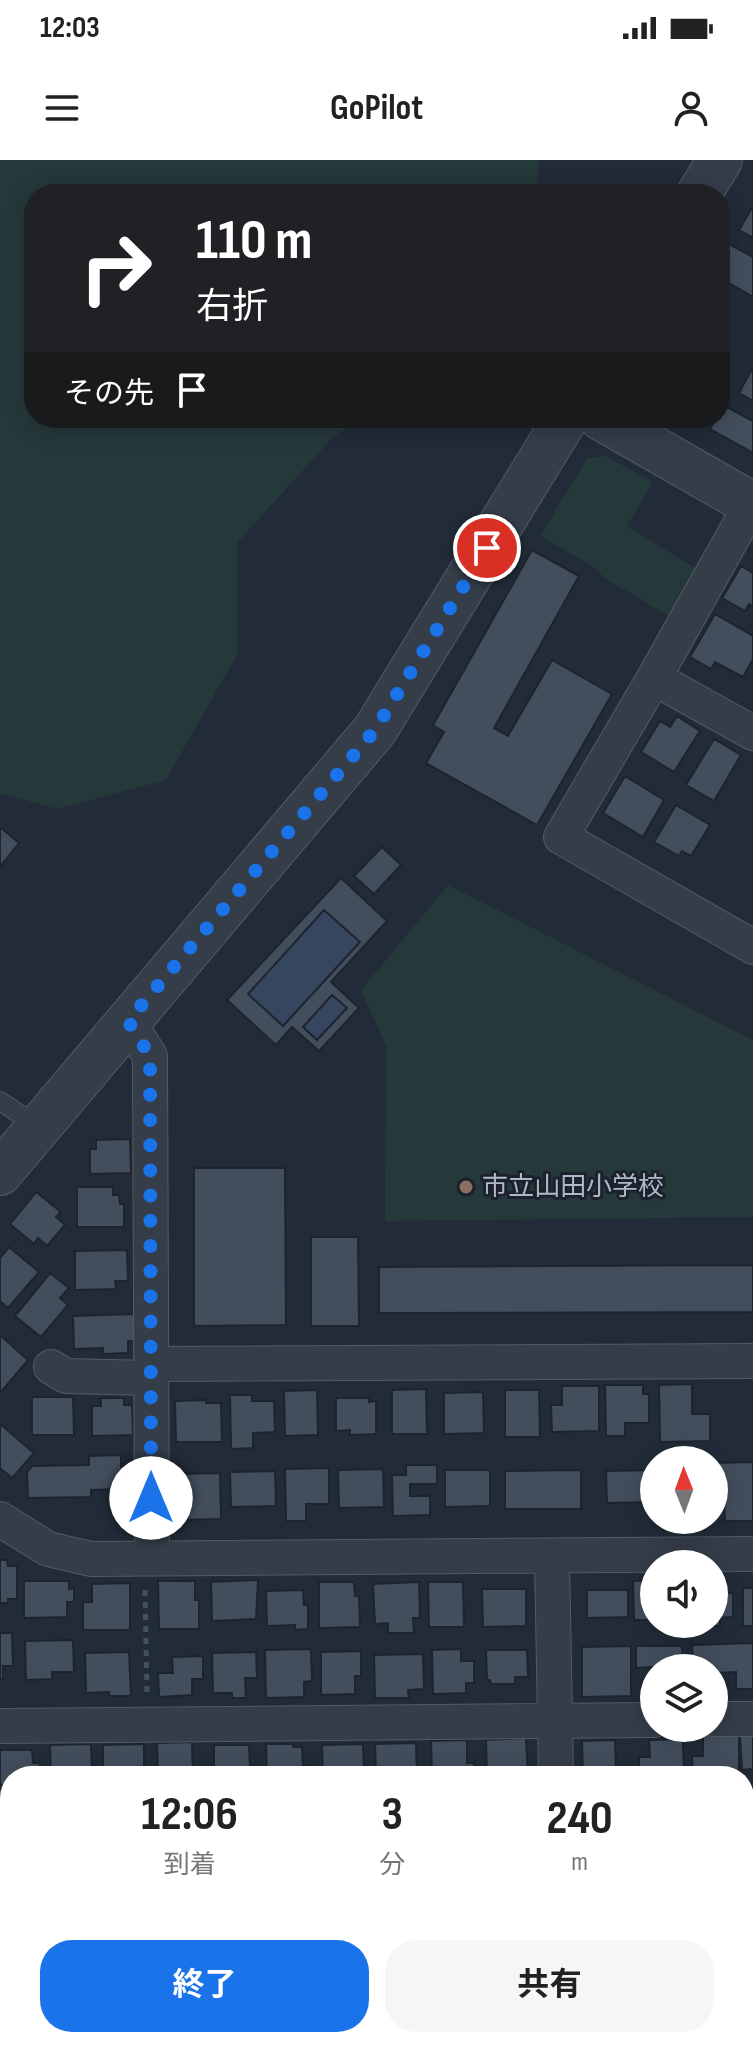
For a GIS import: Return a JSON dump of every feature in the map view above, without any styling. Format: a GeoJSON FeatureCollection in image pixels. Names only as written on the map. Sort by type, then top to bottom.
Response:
{"type":"FeatureCollection","features":[{"type":"Feature","properties":{"kind":"street"},"geometry":{"type":"LineString","coordinates":[[705,184],[720,160]]}},
{"type":"Feature","properties":{"kind":"street"},"geometry":{"type":"LineString","coordinates":[[0,1173],[375,730],[560,428]]}},
{"type":"Feature","properties":{"kind":"street"},"geometry":{"type":"LineString","coordinates":[[619,428],[752,503],[561,837],[753,947]]}},
{"type":"Feature","properties":{"kind":"street"},"geometry":{"type":"LineString","coordinates":[[654,678],[753,733]]}},
{"type":"Feature","properties":{"kind":"street"},"geometry":{"type":"LineString","coordinates":[[128,1021],[150,1056],[148,1573]]}},
{"type":"Feature","properties":{"kind":"street"},"geometry":{"type":"LineString","coordinates":[[51,1367],[66,1376],[151,1371],[753,1361]]}},
{"type":"Feature","properties":{"kind":"street"},"geometry":{"type":"LineString","coordinates":[[0,1519],[48,1549],[148,1573],[552,1557],[753,1554]]}},
{"type":"Feature","properties":{"kind":"street"},"geometry":{"type":"LineString","coordinates":[[552,1557],[556,1766]]}},
{"type":"Feature","properties":{"kind":"street"},"geometry":{"type":"LineString","coordinates":[[728,1719],[753,1719]]}},
{"type":"Feature","properties":{"kind":"street"},"geometry":{"type":"LineString","coordinates":[[0,1726],[640,1720]]}},
{"type":"Feature","properties":{"kind":"lane"},"geometry":{"type":"LineString","coordinates":[[0,1101],[39,1127]]}},
{"type":"Feature","properties":{"kind":"path"},"geometry":{"type":"LineString","coordinates":[[148,1573],[148,1726]]}},
{"type":"Feature","properties":{"kind":"shaded area"},"geometry":{"type":"Polygon","coordinates":[[[0,160],[540,160],[536,184],[24,184],[24,428],[348,428],[334,436],[238,542],[237,655],[166,780],[57,809],[0,793],[0,160]]]}},
{"type":"Feature","properties":{"kind":"shaded area"},"geometry":{"type":"Polygon","coordinates":[[[606,456],[653,482],[627,526],[698,570],[670,617],[540,536],[587,458],[606,456]]]}},
{"type":"Feature","properties":{"kind":"shaded area"},"geometry":{"type":"Polygon","coordinates":[[[448,885],[753,1040],[753,1217],[385,1221],[386,1046],[361,990],[448,885]]]}},
{"type":"Feature","properties":{"kind":"water"},"geometry":{"type":"Polygon","coordinates":[[[324,910],[360,942],[283,1026],[248,994],[324,910]]]}},
{"type":"Feature","properties":{"kind":"water"},"geometry":{"type":"Polygon","coordinates":[[[332,995],[347,1008],[317,1040],[303,1027],[332,995]]]}},
{"type":"Feature","properties":{"kind":"building"},"geometry":{"type":"Polygon","coordinates":[[[753,206],[753,238],[739,230],[753,206]]]}},
{"type":"Feature","properties":{"kind":"building"},"geometry":{"type":"Polygon","coordinates":[[[730,245],[753,257],[753,297],[730,284],[730,245]]]}},
{"type":"Feature","properties":{"kind":"building"},"geometry":{"type":"Polygon","coordinates":[[[753,367],[753,401],[739,393],[753,367]]]}},
{"type":"Feature","properties":{"kind":"building"},"geometry":{"type":"Polygon","coordinates":[[[730,409],[753,421],[753,453],[710,429],[730,428],[730,409]]]}},
{"type":"Feature","properties":{"kind":"building"},"geometry":{"type":"Polygon","coordinates":[[[532,550],[579,576],[494,728],[508,736],[552,660],[612,694],[537,825],[426,763],[444,732],[433,725],[532,550]]]}},
{"type":"Feature","properties":{"kind":"building"},"geometry":{"type":"Polygon","coordinates":[[[741,566],[753,573],[753,606],[749,604],[745,611],[722,598],[741,566]]]}},
{"type":"Feature","properties":{"kind":"building"},"geometry":{"type":"Polygon","coordinates":[[[715,614],[753,636],[753,659],[743,677],[715,662],[711,669],[690,657],[715,614]]]}},
{"type":"Feature","properties":{"kind":"building"},"geometry":{"type":"Polygon","coordinates":[[[677,716],[700,731],[674,772],[641,752],[660,721],[670,727],[677,716]]]}},
{"type":"Feature","properties":{"kind":"building"},"geometry":{"type":"Polygon","coordinates":[[[714,739],[741,755],[714,801],[686,785],[714,739]]]}},
{"type":"Feature","properties":{"kind":"building"},"geometry":{"type":"Polygon","coordinates":[[[625,776],[664,800],[643,837],[603,813],[625,776]]]}},
{"type":"Feature","properties":{"kind":"building"},"geometry":{"type":"Polygon","coordinates":[[[676,805],[710,825],[691,856],[682,851],[679,856],[654,842],[676,805]]]}},
{"type":"Feature","properties":{"kind":"building"},"geometry":{"type":"Polygon","coordinates":[[[0,827],[19,843],[0,867],[0,827]]]}},
{"type":"Feature","properties":{"kind":"building"},"geometry":{"type":"Polygon","coordinates":[[[382,847],[401,865],[374,894],[354,876],[382,847]]]}},
{"type":"Feature","properties":{"kind":"building"},"geometry":{"type":"Polygon","coordinates":[[[341,878],[387,921],[331,982],[359,1008],[319,1051],[292,1027],[276,1045],[227,1000],[341,878]],[[324,910],[248,994],[283,1026],[360,942],[324,910]],[[332,995],[303,1027],[317,1040],[347,1008],[332,995]]]}},
{"type":"Feature","properties":{"kind":"building"},"geometry":{"type":"Polygon","coordinates":[[[130,1139],[131,1173],[90,1174],[90,1149],[96,1149],[96,1140],[130,1139]]]}},
{"type":"Feature","properties":{"kind":"building"},"geometry":{"type":"Polygon","coordinates":[[[194,1168],[285,1168],[286,1325],[194,1326],[194,1168]]]}},
{"type":"Feature","properties":{"kind":"building"},"geometry":{"type":"Polygon","coordinates":[[[77,1187],[113,1187],[113,1195],[119,1195],[120,1204],[124,1204],[124,1227],[77,1227],[77,1187]]]}},
{"type":"Feature","properties":{"kind":"building"},"geometry":{"type":"Polygon","coordinates":[[[36,1192],[61,1212],[56,1217],[65,1225],[47,1246],[38,1238],[34,1244],[10,1224],[36,1192]]]}},
{"type":"Feature","properties":{"kind":"building"},"geometry":{"type":"Polygon","coordinates":[[[311,1237],[358,1237],[359,1326],[311,1326],[311,1237]]]}},
{"type":"Feature","properties":{"kind":"building"},"geometry":{"type":"Polygon","coordinates":[[[9,1247],[39,1272],[8,1308],[0,1301],[0,1258],[9,1247]]]}},
{"type":"Feature","properties":{"kind":"building"},"geometry":{"type":"Polygon","coordinates":[[[127,1250],[128,1281],[115,1281],[116,1289],[75,1290],[75,1251],[127,1250]]]}},
{"type":"Feature","properties":{"kind":"building"},"geometry":{"type":"Polygon","coordinates":[[[753,1265],[753,1312],[379,1313],[379,1267],[753,1265]]]}},
{"type":"Feature","properties":{"kind":"building"},"geometry":{"type":"Polygon","coordinates":[[[50,1273],[69,1288],[60,1298],[68,1305],[41,1337],[15,1316],[50,1273]]]}},
{"type":"Feature","properties":{"kind":"building"},"geometry":{"type":"Polygon","coordinates":[[[135,1314],[136,1341],[128,1341],[128,1353],[103,1354],[103,1348],[74,1349],[73,1316],[135,1314]]]}},
{"type":"Feature","properties":{"kind":"building"},"geometry":{"type":"Polygon","coordinates":[[[0,1338],[28,1360],[0,1393],[0,1338]]]}},
{"type":"Feature","properties":{"kind":"building"},"geometry":{"type":"Polygon","coordinates":[[[692,1384],[692,1414],[710,1414],[710,1441],[660,1442],[659,1385],[692,1384]]]}},
{"type":"Feature","properties":{"kind":"building"},"geometry":{"type":"Polygon","coordinates":[[[605,1385],[643,1385],[643,1394],[649,1394],[649,1423],[625,1423],[625,1436],[606,1436],[605,1385]]]}},
{"type":"Feature","properties":{"kind":"building"},"geometry":{"type":"Polygon","coordinates":[[[562,1386],[599,1386],[599,1431],[552,1432],[551,1405],[562,1405],[562,1386]]]}},
{"type":"Feature","properties":{"kind":"building"},"geometry":{"type":"Polygon","coordinates":[[[426,1389],[427,1434],[392,1434],[392,1390],[426,1389]]]}},
{"type":"Feature","properties":{"kind":"building"},"geometry":{"type":"Polygon","coordinates":[[[317,1390],[318,1435],[285,1436],[284,1391],[317,1390]]]}},
{"type":"Feature","properties":{"kind":"building"},"geometry":{"type":"Polygon","coordinates":[[[505,1390],[539,1390],[540,1437],[505,1437],[505,1390]]]}},
{"type":"Feature","properties":{"kind":"building"},"geometry":{"type":"Polygon","coordinates":[[[483,1392],[484,1433],[444,1434],[444,1393],[483,1392]]]}},
{"type":"Feature","properties":{"kind":"building"},"geometry":{"type":"Polygon","coordinates":[[[230,1395],[252,1395],[252,1401],[274,1401],[275,1432],[253,1433],[253,1448],[231,1449],[230,1395]]]}},
{"type":"Feature","properties":{"kind":"building"},"geometry":{"type":"Polygon","coordinates":[[[32,1397],[73,1397],[74,1435],[32,1435],[32,1397]]]}},
{"type":"Feature","properties":{"kind":"building"},"geometry":{"type":"Polygon","coordinates":[[[101,1398],[124,1398],[124,1405],[132,1405],[133,1435],[92,1436],[92,1406],[101,1406],[101,1398]]]}},
{"type":"Feature","properties":{"kind":"building"},"geometry":{"type":"Polygon","coordinates":[[[336,1398],[369,1398],[369,1402],[376,1401],[376,1434],[350,1435],[350,1430],[336,1431],[336,1398]]]}},
{"type":"Feature","properties":{"kind":"building"},"geometry":{"type":"Polygon","coordinates":[[[206,1400],[206,1403],[221,1403],[222,1442],[176,1442],[175,1401],[206,1400]]]}},
{"type":"Feature","properties":{"kind":"building"},"geometry":{"type":"Polygon","coordinates":[[[0,1424],[34,1453],[12,1478],[0,1468],[0,1424]]]}},
{"type":"Feature","properties":{"kind":"building"},"geometry":{"type":"Polygon","coordinates":[[[121,1455],[121,1489],[91,1490],[91,1497],[28,1498],[27,1472],[32,1466],[89,1465],[89,1456],[121,1455]]]}},
{"type":"Feature","properties":{"kind":"building"},"geometry":{"type":"Polygon","coordinates":[[[753,1462],[753,1521],[728,1521],[728,1463],[753,1462]]]}},
{"type":"Feature","properties":{"kind":"building"},"geometry":{"type":"Polygon","coordinates":[[[406,1465],[437,1465],[437,1484],[410,1484],[410,1496],[430,1496],[430,1515],[393,1516],[392,1475],[406,1475],[406,1465]]]}},
{"type":"Feature","properties":{"kind":"building"},"geometry":{"type":"Polygon","coordinates":[[[329,1468],[329,1504],[306,1504],[306,1521],[286,1521],[285,1469],[329,1468]]]}},
{"type":"Feature","properties":{"kind":"building"},"geometry":{"type":"Polygon","coordinates":[[[383,1469],[384,1507],[339,1508],[338,1470],[383,1469]]]}},
{"type":"Feature","properties":{"kind":"building"},"geometry":{"type":"Polygon","coordinates":[[[445,1470],[490,1470],[490,1506],[445,1507],[445,1470]]]}},
{"type":"Feature","properties":{"kind":"building"},"geometry":{"type":"Polygon","coordinates":[[[581,1470],[581,1509],[505,1509],[505,1471],[581,1470]]]}},
{"type":"Feature","properties":{"kind":"building"},"geometry":{"type":"Polygon","coordinates":[[[640,1470],[640,1502],[607,1503],[606,1471],[640,1470]]]}},
{"type":"Feature","properties":{"kind":"building"},"geometry":{"type":"Polygon","coordinates":[[[275,1471],[276,1506],[231,1507],[230,1472],[275,1471]]]}},
{"type":"Feature","properties":{"kind":"building"},"geometry":{"type":"Polygon","coordinates":[[[220,1473],[221,1519],[179,1520],[178,1474],[220,1473]]]}},
{"type":"Feature","properties":{"kind":"building"},"geometry":{"type":"Polygon","coordinates":[[[135,1495],[136,1521],[117,1522],[116,1496],[135,1495]]]}},
{"type":"Feature","properties":{"kind":"building"},"geometry":{"type":"Polygon","coordinates":[[[0,1560],[7,1560],[8,1566],[17,1566],[17,1599],[8,1599],[8,1603],[0,1603],[0,1560]]]}},
{"type":"Feature","properties":{"kind":"building"},"geometry":{"type":"Polygon","coordinates":[[[258,1580],[256,1619],[212,1621],[211,1582],[258,1580]]]}},
{"type":"Feature","properties":{"kind":"building"},"geometry":{"type":"Polygon","coordinates":[[[24,1581],[69,1581],[69,1589],[74,1588],[74,1602],[67,1602],[67,1617],[24,1618],[24,1581]]]}},
{"type":"Feature","properties":{"kind":"building"},"geometry":{"type":"Polygon","coordinates":[[[158,1581],[195,1581],[195,1600],[199,1600],[199,1629],[159,1629],[158,1581]]]}},
{"type":"Feature","properties":{"kind":"building"},"geometry":{"type":"Polygon","coordinates":[[[633,1581],[640,1581],[640,1620],[634,1620],[633,1581]]]}},
{"type":"Feature","properties":{"kind":"building"},"geometry":{"type":"Polygon","coordinates":[[[319,1582],[354,1582],[355,1596],[359,1596],[360,1627],[319,1628],[319,1582]]]}},
{"type":"Feature","properties":{"kind":"building"},"geometry":{"type":"Polygon","coordinates":[[[419,1582],[420,1618],[413,1618],[414,1633],[388,1633],[388,1623],[375,1624],[373,1584],[419,1582]]]}},
{"type":"Feature","properties":{"kind":"building"},"geometry":{"type":"Polygon","coordinates":[[[428,1582],[463,1582],[464,1627],[429,1627],[428,1582]]]}},
{"type":"Feature","properties":{"kind":"building"},"geometry":{"type":"Polygon","coordinates":[[[130,1583],[130,1630],[83,1630],[83,1602],[92,1602],[92,1584],[130,1583]]]}},
{"type":"Feature","properties":{"kind":"building"},"geometry":{"type":"Polygon","coordinates":[[[743,1588],[753,1588],[753,1626],[743,1626],[743,1588]]]}},
{"type":"Feature","properties":{"kind":"building"},"geometry":{"type":"Polygon","coordinates":[[[482,1589],[526,1589],[526,1626],[483,1627],[482,1589]]]}},
{"type":"Feature","properties":{"kind":"building"},"geometry":{"type":"Polygon","coordinates":[[[303,1590],[304,1605],[308,1605],[308,1629],[295,1630],[295,1625],[267,1626],[266,1591],[303,1590]]]}},
{"type":"Feature","properties":{"kind":"building"},"geometry":{"type":"Polygon","coordinates":[[[587,1590],[628,1590],[628,1617],[587,1618],[587,1590]]]}},
{"type":"Feature","properties":{"kind":"building"},"geometry":{"type":"Polygon","coordinates":[[[728,1593],[733,1593],[733,1617],[728,1617],[728,1593]]]}},
{"type":"Feature","properties":{"kind":"building"},"geometry":{"type":"Polygon","coordinates":[[[0,1633],[12,1633],[13,1666],[3,1666],[3,1679],[0,1679],[0,1633]]]}},
{"type":"Feature","properties":{"kind":"building"},"geometry":{"type":"Polygon","coordinates":[[[73,1640],[74,1672],[52,1672],[52,1679],[26,1680],[25,1641],[73,1640]]]}},
{"type":"Feature","properties":{"kind":"building"},"geometry":{"type":"Polygon","coordinates":[[[753,1643],[753,1689],[736,1689],[736,1672],[728,1672],[728,1654],[692,1654],[692,1645],[753,1643]]]}},
{"type":"Feature","properties":{"kind":"building"},"geometry":{"type":"Polygon","coordinates":[[[631,1646],[631,1696],[582,1697],[582,1647],[631,1646]]]}},
{"type":"Feature","properties":{"kind":"building"},"geometry":{"type":"Polygon","coordinates":[[[636,1646],[682,1646],[682,1654],[640,1654],[640,1668],[636,1668],[636,1646]]]}},
{"type":"Feature","properties":{"kind":"building"},"geometry":{"type":"Polygon","coordinates":[[[311,1649],[312,1681],[304,1682],[304,1697],[266,1698],[265,1650],[311,1649]]]}},
{"type":"Feature","properties":{"kind":"building"},"geometry":{"type":"Polygon","coordinates":[[[461,1649],[461,1661],[474,1661],[474,1683],[466,1683],[466,1693],[433,1694],[432,1650],[461,1649]]]}},
{"type":"Feature","properties":{"kind":"building"},"geometry":{"type":"Polygon","coordinates":[[[486,1650],[527,1650],[528,1677],[515,1677],[515,1684],[491,1684],[487,1680],[486,1650]]]}},
{"type":"Feature","properties":{"kind":"building"},"geometry":{"type":"Polygon","coordinates":[[[361,1651],[361,1676],[355,1676],[355,1694],[321,1695],[321,1652],[361,1651]]]}},
{"type":"Feature","properties":{"kind":"building"},"geometry":{"type":"Polygon","coordinates":[[[129,1652],[131,1696],[109,1696],[109,1692],[86,1693],[85,1653],[129,1652]]]}},
{"type":"Feature","properties":{"kind":"building"},"geometry":{"type":"Polygon","coordinates":[[[256,1652],[257,1678],[245,1678],[246,1698],[232,1698],[232,1693],[213,1693],[212,1653],[256,1652]]]}},
{"type":"Feature","properties":{"kind":"building"},"geometry":{"type":"Polygon","coordinates":[[[423,1654],[424,1689],[408,1690],[409,1698],[375,1698],[374,1655],[423,1654]]]}},
{"type":"Feature","properties":{"kind":"building"},"geometry":{"type":"Polygon","coordinates":[[[203,1656],[203,1679],[192,1679],[192,1695],[159,1697],[158,1673],[173,1673],[172,1657],[203,1656]]]}},
{"type":"Feature","properties":{"kind":"building"},"geometry":{"type":"Polygon","coordinates":[[[728,1734],[739,1734],[739,1766],[692,1766],[692,1756],[703,1756],[703,1742],[728,1742],[728,1734]]]}},
{"type":"Feature","properties":{"kind":"building"},"geometry":{"type":"Polygon","coordinates":[[[740,1736],[753,1736],[753,1766],[742,1766],[740,1736]]]}},
{"type":"Feature","properties":{"kind":"building"},"geometry":{"type":"Polygon","coordinates":[[[526,1738],[527,1766],[487,1766],[486,1740],[526,1738]]]}},
{"type":"Feature","properties":{"kind":"building"},"geometry":{"type":"Polygon","coordinates":[[[467,1740],[467,1763],[474,1763],[474,1766],[432,1766],[431,1741],[467,1740]]]}},
{"type":"Feature","properties":{"kind":"building"},"geometry":{"type":"Polygon","coordinates":[[[615,1740],[616,1766],[583,1766],[582,1741],[615,1740]]]}},
{"type":"Feature","properties":{"kind":"building"},"geometry":{"type":"Polygon","coordinates":[[[192,1742],[193,1766],[158,1766],[157,1743],[192,1742]]]}},
{"type":"Feature","properties":{"kind":"building"},"geometry":{"type":"Polygon","coordinates":[[[649,1742],[683,1742],[684,1766],[639,1766],[639,1757],[650,1757],[649,1742]]]}},
{"type":"Feature","properties":{"kind":"building"},"geometry":{"type":"Polygon","coordinates":[[[416,1743],[417,1766],[376,1766],[375,1744],[416,1743]]]}},
{"type":"Feature","properties":{"kind":"building"},"geometry":{"type":"Polygon","coordinates":[[[91,1744],[92,1766],[51,1766],[50,1745],[91,1744]]]}},
{"type":"Feature","properties":{"kind":"building"},"geometry":{"type":"Polygon","coordinates":[[[144,1744],[144,1766],[103,1766],[103,1745],[144,1744]]]}},
{"type":"Feature","properties":{"kind":"building"},"geometry":{"type":"Polygon","coordinates":[[[266,1744],[302,1747],[303,1765],[306,1766],[267,1766],[266,1744]]]}},
{"type":"Feature","properties":{"kind":"building"},"geometry":{"type":"Polygon","coordinates":[[[363,1744],[364,1766],[323,1766],[322,1745],[363,1744]]]}},
{"type":"Feature","properties":{"kind":"building"},"geometry":{"type":"Polygon","coordinates":[[[214,1745],[249,1745],[250,1766],[214,1766],[214,1745]]]}},
{"type":"Feature","properties":{"kind":"building"},"geometry":{"type":"Polygon","coordinates":[[[0,1750],[32,1750],[33,1763],[40,1763],[40,1766],[0,1766],[0,1750]]]}},
{"type":"Feature","properties":{"kind":"place","name":"市立山田小学校"},"geometry":{"type":"Point","coordinates":[466,1187]}},
{"type":"Feature","properties":{"kind":"route"},"geometry":{"type":"LineString","coordinates":[[151,1498],[150,1056],[128,1021],[375,730],[487,548]]}}]}
